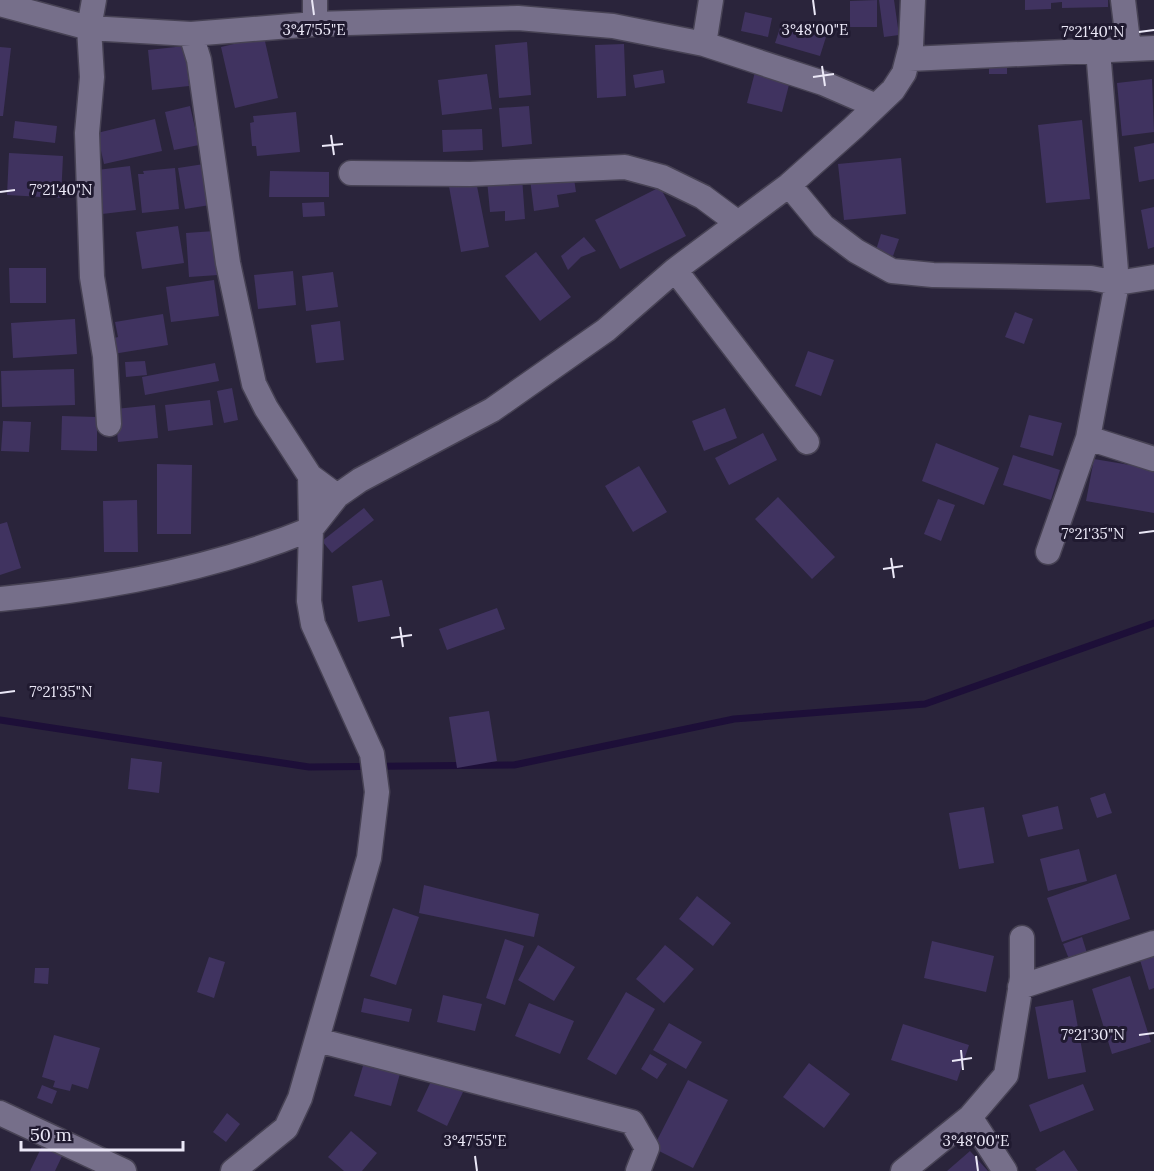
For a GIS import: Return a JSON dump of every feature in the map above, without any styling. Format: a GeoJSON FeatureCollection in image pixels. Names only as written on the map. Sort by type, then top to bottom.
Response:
{"type":"FeatureCollection","features":[{"type":"Feature","properties":{"kind":"street"},"geometry":{"type":"LineString","coordinates":[[94,0],[89,28],[93,76],[87,133],[92,277],[105,356],[109,424]]}},
{"type":"Feature","properties":{"kind":"street"},"geometry":{"type":"LineString","coordinates":[[315,0],[315,24]]}},
{"type":"Feature","properties":{"kind":"street"},"geometry":{"type":"LineString","coordinates":[[704,44],[711,0]]}},
{"type":"Feature","properties":{"kind":"street"},"geometry":{"type":"LineString","coordinates":[[0,599],[55,594],[216,562],[273,545],[311,529],[337,496],[360,480],[492,410],[606,330],[675,270],[789,185],[893,90],[904,73],[909,59],[913,0]]}},
{"type":"Feature","properties":{"kind":"street"},"geometry":{"type":"LineString","coordinates":[[1123,0],[1129,49]]}},
{"type":"Feature","properties":{"kind":"street"},"geometry":{"type":"LineString","coordinates":[[0,4],[89,28],[191,34],[519,9],[704,44],[823,83],[876,106]]}},
{"type":"Feature","properties":{"kind":"street"},"geometry":{"type":"LineString","coordinates":[[191,34],[199,60],[228,263],[254,384],[266,408],[310,476],[337,496]]}},
{"type":"Feature","properties":{"kind":"street"},"geometry":{"type":"LineString","coordinates":[[909,59],[1154,48]]}},
{"type":"Feature","properties":{"kind":"street"},"geometry":{"type":"LineString","coordinates":[[1048,552],[1088,438],[1117,283],[1098,50]]}},
{"type":"Feature","properties":{"kind":"street"},"geometry":{"type":"LineString","coordinates":[[351,173],[470,174],[625,167],[662,177],[703,197],[738,223]]}},
{"type":"Feature","properties":{"kind":"street"},"geometry":{"type":"LineString","coordinates":[[789,185],[823,226],[856,251],[892,271],[933,275],[1090,278],[1117,283],[1154,277]]}},
{"type":"Feature","properties":{"kind":"street"},"geometry":{"type":"LineString","coordinates":[[675,270],[807,442]]}},
{"type":"Feature","properties":{"kind":"street"},"geometry":{"type":"LineString","coordinates":[[1088,438],[1154,459]]}},
{"type":"Feature","properties":{"kind":"street"},"geometry":{"type":"LineString","coordinates":[[233,1171],[286,1128],[300,1098],[369,858],[377,792],[372,754],[313,624],[309,601],[310,476]]}},
{"type":"Feature","properties":{"kind":"street"},"geometry":{"type":"LineString","coordinates":[[903,1171],[970,1117],[1006,1075],[1020,987],[1022,938]]}},
{"type":"Feature","properties":{"kind":"street"},"geometry":{"type":"LineString","coordinates":[[1020,987],[1154,943]]}},
{"type":"Feature","properties":{"kind":"street"},"geometry":{"type":"LineString","coordinates":[[317,1040],[632,1122],[647,1148],[638,1171]]}},
{"type":"Feature","properties":{"kind":"street"},"geometry":{"type":"LineString","coordinates":[[0,1113],[124,1171]]}},
{"type":"Feature","properties":{"kind":"street"},"geometry":{"type":"LineString","coordinates":[[970,1117],[1005,1171]]}},
{"type":"Feature","properties":{"kind":"building"},"geometry":{"type":"Polygon","coordinates":[[[877,0],[877,27],[850,27],[850,1],[877,0]]]}},
{"type":"Feature","properties":{"kind":"building"},"geometry":{"type":"Polygon","coordinates":[[[879,0],[894,0],[899,35],[884,37],[879,0]]]}},
{"type":"Feature","properties":{"kind":"building"},"geometry":{"type":"Polygon","coordinates":[[[1025,0],[1108,0],[1108,7],[1062,8],[1062,2],[1051,3],[1051,9],[1025,10],[1025,0]]]}},
{"type":"Feature","properties":{"kind":"building"},"geometry":{"type":"Polygon","coordinates":[[[745,12],[772,18],[768,37],[741,31],[745,12]]]}},
{"type":"Feature","properties":{"kind":"building"},"geometry":{"type":"Polygon","coordinates":[[[781,25],[826,37],[820,56],[775,43],[781,25]]]}},
{"type":"Feature","properties":{"kind":"building"},"geometry":{"type":"Polygon","coordinates":[[[264,37],[278,98],[235,108],[221,47],[264,37]]]}},
{"type":"Feature","properties":{"kind":"building"},"geometry":{"type":"Polygon","coordinates":[[[527,42],[531,95],[499,98],[495,45],[527,42]]]}},
{"type":"Feature","properties":{"kind":"building"},"geometry":{"type":"Polygon","coordinates":[[[624,44],[626,96],[597,98],[595,45],[624,44]]]}},
{"type":"Feature","properties":{"kind":"building"},"geometry":{"type":"Polygon","coordinates":[[[185,46],[189,86],[152,90],[148,50],[185,46]]]}},
{"type":"Feature","properties":{"kind":"building"},"geometry":{"type":"Polygon","coordinates":[[[0,47],[11,48],[3,116],[0,116],[0,47]]]}},
{"type":"Feature","properties":{"kind":"building"},"geometry":{"type":"Polygon","coordinates":[[[989,57],[1007,57],[1007,74],[989,74],[989,57]]]}},
{"type":"Feature","properties":{"kind":"building"},"geometry":{"type":"Polygon","coordinates":[[[756,68],[791,77],[782,112],[747,103],[756,68]]]}},
{"type":"Feature","properties":{"kind":"building"},"geometry":{"type":"Polygon","coordinates":[[[663,70],[665,83],[635,88],[633,75],[663,70]]]}},
{"type":"Feature","properties":{"kind":"building"},"geometry":{"type":"Polygon","coordinates":[[[487,74],[492,109],[442,115],[438,80],[487,74]]]}},
{"type":"Feature","properties":{"kind":"building"},"geometry":{"type":"Polygon","coordinates":[[[1152,79],[1154,132],[1122,136],[1117,83],[1152,79]]]}},
{"type":"Feature","properties":{"kind":"building"},"geometry":{"type":"Polygon","coordinates":[[[190,106],[199,145],[174,150],[165,112],[190,106]]]}},
{"type":"Feature","properties":{"kind":"building"},"geometry":{"type":"Polygon","coordinates":[[[529,106],[532,144],[502,147],[499,108],[529,106]]]}},
{"type":"Feature","properties":{"kind":"building"},"geometry":{"type":"Polygon","coordinates":[[[296,112],[300,152],[257,156],[256,146],[252,146],[250,123],[254,122],[253,116],[296,112]]]}},
{"type":"Feature","properties":{"kind":"building"},"geometry":{"type":"Polygon","coordinates":[[[155,119],[162,151],[104,164],[97,133],[155,119]]]}},
{"type":"Feature","properties":{"kind":"building"},"geometry":{"type":"Polygon","coordinates":[[[1082,120],[1090,199],[1046,203],[1038,125],[1082,120]]]}},
{"type":"Feature","properties":{"kind":"building"},"geometry":{"type":"Polygon","coordinates":[[[15,121],[57,126],[55,143],[13,138],[15,121]]]}},
{"type":"Feature","properties":{"kind":"building"},"geometry":{"type":"Polygon","coordinates":[[[482,129],[483,150],[443,152],[442,130],[482,129]]]}},
{"type":"Feature","properties":{"kind":"building"},"geometry":{"type":"Polygon","coordinates":[[[1154,143],[1154,179],[1139,182],[1134,147],[1154,143]]]}},
{"type":"Feature","properties":{"kind":"building"},"geometry":{"type":"Polygon","coordinates":[[[9,153],[63,156],[61,198],[7,195],[9,153]]]}},
{"type":"Feature","properties":{"kind":"building"},"geometry":{"type":"Polygon","coordinates":[[[901,158],[906,214],[844,220],[838,164],[901,158]]]}},
{"type":"Feature","properties":{"kind":"building"},"geometry":{"type":"Polygon","coordinates":[[[204,164],[210,205],[185,209],[178,168],[204,164]]]}},
{"type":"Feature","properties":{"kind":"building"},"geometry":{"type":"Polygon","coordinates":[[[130,166],[136,210],[102,214],[97,170],[130,166]]]}},
{"type":"Feature","properties":{"kind":"building"},"geometry":{"type":"Polygon","coordinates":[[[175,168],[179,209],[142,213],[138,174],[144,174],[143,171],[175,168]]]}},
{"type":"Feature","properties":{"kind":"building"},"geometry":{"type":"Polygon","coordinates":[[[270,171],[329,172],[329,197],[269,197],[270,171]]]}},
{"type":"Feature","properties":{"kind":"building"},"geometry":{"type":"Polygon","coordinates":[[[573,172],[576,192],[557,195],[559,207],[534,211],[530,179],[573,172]]]}},
{"type":"Feature","properties":{"kind":"building"},"geometry":{"type":"Polygon","coordinates":[[[475,176],[489,247],[461,252],[448,181],[475,176]]]}},
{"type":"Feature","properties":{"kind":"building"},"geometry":{"type":"Polygon","coordinates":[[[522,177],[525,219],[505,221],[505,211],[490,212],[487,180],[522,177]]]}},
{"type":"Feature","properties":{"kind":"building"},"geometry":{"type":"Polygon","coordinates":[[[660,187],[686,236],[620,269],[595,220],[660,187]]]}},
{"type":"Feature","properties":{"kind":"building"},"geometry":{"type":"Polygon","coordinates":[[[324,202],[325,216],[303,217],[302,203],[324,202]]]}},
{"type":"Feature","properties":{"kind":"building"},"geometry":{"type":"Polygon","coordinates":[[[1154,207],[1154,247],[1148,249],[1141,210],[1154,207]]]}},
{"type":"Feature","properties":{"kind":"building"},"geometry":{"type":"Polygon","coordinates":[[[178,226],[184,263],[142,269],[136,232],[178,226]]]}},
{"type":"Feature","properties":{"kind":"building"},"geometry":{"type":"Polygon","coordinates":[[[215,231],[218,275],[189,277],[186,233],[215,231]]]}},
{"type":"Feature","properties":{"kind":"building"},"geometry":{"type":"Polygon","coordinates":[[[881,234],[899,239],[893,256],[876,250],[881,234]]]}},
{"type":"Feature","properties":{"kind":"building"},"geometry":{"type":"Polygon","coordinates":[[[584,237],[596,251],[581,257],[568,270],[561,256],[584,237]]]}},
{"type":"Feature","properties":{"kind":"building"},"geometry":{"type":"Polygon","coordinates":[[[536,252],[571,297],[540,321],[505,276],[536,252]]]}},
{"type":"Feature","properties":{"kind":"building"},"geometry":{"type":"Polygon","coordinates":[[[9,268],[46,268],[46,303],[10,303],[9,268]]]}},
{"type":"Feature","properties":{"kind":"building"},"geometry":{"type":"Polygon","coordinates":[[[293,271],[296,305],[258,309],[254,275],[293,271]]]}},
{"type":"Feature","properties":{"kind":"building"},"geometry":{"type":"Polygon","coordinates":[[[333,272],[338,307],[306,311],[302,276],[333,272]]]}},
{"type":"Feature","properties":{"kind":"building"},"geometry":{"type":"Polygon","coordinates":[[[214,280],[219,316],[171,322],[166,287],[214,280]]]}},
{"type":"Feature","properties":{"kind":"building"},"geometry":{"type":"Polygon","coordinates":[[[1015,312],[1033,319],[1024,344],[1005,337],[1015,312]]]}},
{"type":"Feature","properties":{"kind":"building"},"geometry":{"type":"Polygon","coordinates":[[[163,314],[168,345],[113,354],[111,339],[118,337],[115,322],[163,314]]]}},
{"type":"Feature","properties":{"kind":"building"},"geometry":{"type":"Polygon","coordinates":[[[75,319],[77,354],[13,358],[11,323],[75,319]]]}},
{"type":"Feature","properties":{"kind":"building"},"geometry":{"type":"Polygon","coordinates":[[[340,321],[344,360],[316,363],[311,325],[340,321]]]}},
{"type":"Feature","properties":{"kind":"building"},"geometry":{"type":"Polygon","coordinates":[[[808,351],[834,360],[821,396],[795,386],[808,351]]]}},
{"type":"Feature","properties":{"kind":"building"},"geometry":{"type":"Polygon","coordinates":[[[145,361],[147,375],[126,377],[125,362],[145,361]]]}},
{"type":"Feature","properties":{"kind":"building"},"geometry":{"type":"Polygon","coordinates":[[[215,363],[219,381],[145,395],[142,377],[215,363]]]}},
{"type":"Feature","properties":{"kind":"building"},"geometry":{"type":"Polygon","coordinates":[[[74,369],[75,405],[2,407],[1,371],[74,369]]]}},
{"type":"Feature","properties":{"kind":"building"},"geometry":{"type":"Polygon","coordinates":[[[232,388],[238,420],[224,423],[217,391],[232,388]]]}},
{"type":"Feature","properties":{"kind":"building"},"geometry":{"type":"Polygon","coordinates":[[[210,400],[213,425],[168,431],[165,405],[210,400]]]}},
{"type":"Feature","properties":{"kind":"building"},"geometry":{"type":"Polygon","coordinates":[[[155,405],[158,438],[118,442],[115,409],[155,405]]]}},
{"type":"Feature","properties":{"kind":"building"},"geometry":{"type":"Polygon","coordinates":[[[725,408],[737,438],[704,451],[692,421],[725,408]]]}},
{"type":"Feature","properties":{"kind":"building"},"geometry":{"type":"Polygon","coordinates":[[[1029,415],[1062,423],[1053,456],[1020,447],[1029,415]]]}},
{"type":"Feature","properties":{"kind":"building"},"geometry":{"type":"Polygon","coordinates":[[[62,416],[97,417],[97,451],[61,450],[62,416]]]}},
{"type":"Feature","properties":{"kind":"building"},"geometry":{"type":"Polygon","coordinates":[[[3,421],[31,422],[29,452],[1,451],[3,421]]]}},
{"type":"Feature","properties":{"kind":"building"},"geometry":{"type":"Polygon","coordinates":[[[763,433],[777,460],[729,485],[715,458],[763,433]]]}},
{"type":"Feature","properties":{"kind":"building"},"geometry":{"type":"Polygon","coordinates":[[[936,443],[999,468],[984,505],[922,481],[936,443]]]}},
{"type":"Feature","properties":{"kind":"building"},"geometry":{"type":"Polygon","coordinates":[[[1013,455],[1060,470],[1051,500],[1003,485],[1013,455]]]}},
{"type":"Feature","properties":{"kind":"building"},"geometry":{"type":"Polygon","coordinates":[[[1094,459],[1154,469],[1154,513],[1086,501],[1094,459]]]}},
{"type":"Feature","properties":{"kind":"building"},"geometry":{"type":"Polygon","coordinates":[[[157,464],[192,465],[191,534],[157,534],[157,464]]]}},
{"type":"Feature","properties":{"kind":"building"},"geometry":{"type":"Polygon","coordinates":[[[639,466],[667,512],[633,532],[605,486],[639,466]]]}},
{"type":"Feature","properties":{"kind":"building"},"geometry":{"type":"Polygon","coordinates":[[[778,497],[835,557],[812,579],[755,519],[778,497]]]}},
{"type":"Feature","properties":{"kind":"building"},"geometry":{"type":"Polygon","coordinates":[[[938,499],[955,505],[941,541],[924,534],[938,499]]]}},
{"type":"Feature","properties":{"kind":"building"},"geometry":{"type":"Polygon","coordinates":[[[137,500],[138,552],[104,552],[103,501],[137,500]]]}},
{"type":"Feature","properties":{"kind":"building"},"geometry":{"type":"Polygon","coordinates":[[[364,508],[374,520],[332,553],[322,541],[364,508]]]}},
{"type":"Feature","properties":{"kind":"building"},"geometry":{"type":"Polygon","coordinates":[[[7,522],[21,568],[0,575],[0,524],[7,522]]]}},
{"type":"Feature","properties":{"kind":"building"},"geometry":{"type":"Polygon","coordinates":[[[382,580],[390,616],[358,622],[352,586],[382,580]]]}},
{"type":"Feature","properties":{"kind":"building"},"geometry":{"type":"Polygon","coordinates":[[[497,608],[505,629],[447,650],[439,629],[497,608]]]}},
{"type":"Feature","properties":{"kind":"building"},"geometry":{"type":"Polygon","coordinates":[[[489,711],[497,761],[457,768],[449,717],[489,711]]]}},
{"type":"Feature","properties":{"kind":"building"},"geometry":{"type":"Polygon","coordinates":[[[131,758],[162,762],[159,793],[128,789],[131,758]]]}},
{"type":"Feature","properties":{"kind":"building"},"geometry":{"type":"Polygon","coordinates":[[[1105,793],[1112,813],[1097,818],[1090,798],[1105,793]]]}},
{"type":"Feature","properties":{"kind":"building"},"geometry":{"type":"Polygon","coordinates":[[[1058,806],[1063,829],[1028,837],[1022,815],[1058,806]]]}},
{"type":"Feature","properties":{"kind":"building"},"geometry":{"type":"Polygon","coordinates":[[[984,807],[994,863],[959,869],[949,813],[984,807]]]}},
{"type":"Feature","properties":{"kind":"building"},"geometry":{"type":"Polygon","coordinates":[[[1079,849],[1087,881],[1048,891],[1040,859],[1079,849]]]}},
{"type":"Feature","properties":{"kind":"building"},"geometry":{"type":"Polygon","coordinates":[[[1116,874],[1130,919],[1062,942],[1047,898],[1116,874]]]}},
{"type":"Feature","properties":{"kind":"building"},"geometry":{"type":"Polygon","coordinates":[[[424,885],[539,914],[534,937],[419,913],[424,885]]]}},
{"type":"Feature","properties":{"kind":"building"},"geometry":{"type":"Polygon","coordinates":[[[697,896],[731,923],[713,946],[679,919],[697,896]]]}},
{"type":"Feature","properties":{"kind":"building"},"geometry":{"type":"Polygon","coordinates":[[[393,908],[419,917],[396,985],[370,976],[393,908]]]}},
{"type":"Feature","properties":{"kind":"building"},"geometry":{"type":"Polygon","coordinates":[[[1082,937],[1087,953],[1069,959],[1063,944],[1082,937]]]}},
{"type":"Feature","properties":{"kind":"building"},"geometry":{"type":"Polygon","coordinates":[[[505,939],[524,946],[505,1005],[486,998],[505,939]]]}},
{"type":"Feature","properties":{"kind":"building"},"geometry":{"type":"Polygon","coordinates":[[[932,941],[994,956],[986,992],[924,978],[932,941]]]}},
{"type":"Feature","properties":{"kind":"building"},"geometry":{"type":"Polygon","coordinates":[[[538,945],[575,967],[554,1001],[518,980],[538,945]]]}},
{"type":"Feature","properties":{"kind":"building"},"geometry":{"type":"Polygon","coordinates":[[[665,945],[694,969],[664,1003],[636,979],[665,945]]]}},
{"type":"Feature","properties":{"kind":"building"},"geometry":{"type":"Polygon","coordinates":[[[1154,956],[1154,988],[1149,990],[1140,960],[1154,956]]]}},
{"type":"Feature","properties":{"kind":"building"},"geometry":{"type":"Polygon","coordinates":[[[209,957],[225,962],[214,998],[197,992],[209,957]]]}},
{"type":"Feature","properties":{"kind":"building"},"geometry":{"type":"Polygon","coordinates":[[[35,968],[49,968],[48,984],[34,983],[35,968]]]}},
{"type":"Feature","properties":{"kind":"building"},"geometry":{"type":"Polygon","coordinates":[[[1130,976],[1151,1042],[1112,1054],[1092,989],[1130,976]]]}},
{"type":"Feature","properties":{"kind":"building"},"geometry":{"type":"Polygon","coordinates":[[[626,992],[655,1009],[616,1075],[587,1059],[626,992]]]}},
{"type":"Feature","properties":{"kind":"building"},"geometry":{"type":"Polygon","coordinates":[[[443,995],[482,1004],[475,1031],[437,1022],[443,995]]]}},
{"type":"Feature","properties":{"kind":"building"},"geometry":{"type":"Polygon","coordinates":[[[364,998],[412,1009],[409,1022],[361,1012],[364,998]]]}},
{"type":"Feature","properties":{"kind":"building"},"geometry":{"type":"Polygon","coordinates":[[[1073,1000],[1086,1072],[1048,1079],[1035,1007],[1073,1000]]]}},
{"type":"Feature","properties":{"kind":"building"},"geometry":{"type":"Polygon","coordinates":[[[529,1003],[574,1021],[560,1054],[515,1036],[529,1003]]]}},
{"type":"Feature","properties":{"kind":"building"},"geometry":{"type":"Polygon","coordinates":[[[669,1023],[702,1042],[686,1069],[653,1050],[669,1023]]]}},
{"type":"Feature","properties":{"kind":"building"},"geometry":{"type":"Polygon","coordinates":[[[903,1024],[969,1045],[957,1081],[891,1060],[903,1024]]]}},
{"type":"Feature","properties":{"kind":"building"},"geometry":{"type":"Polygon","coordinates":[[[54,1035],[100,1048],[88,1089],[72,1084],[70,1091],[53,1087],[55,1081],[42,1077],[54,1035]]]}},
{"type":"Feature","properties":{"kind":"building"},"geometry":{"type":"Polygon","coordinates":[[[650,1054],[667,1064],[657,1079],[641,1069],[650,1054]]]}},
{"type":"Feature","properties":{"kind":"building"},"geometry":{"type":"Polygon","coordinates":[[[365,1059],[401,1070],[391,1106],[354,1096],[365,1059]]]}},
{"type":"Feature","properties":{"kind":"building"},"geometry":{"type":"Polygon","coordinates":[[[809,1063],[850,1094],[824,1128],[783,1097],[809,1063]]]}},
{"type":"Feature","properties":{"kind":"building"},"geometry":{"type":"Polygon","coordinates":[[[433,1077],[463,1092],[447,1126],[417,1111],[433,1077]]]}},
{"type":"Feature","properties":{"kind":"building"},"geometry":{"type":"Polygon","coordinates":[[[688,1080],[728,1100],[693,1168],[653,1148],[688,1080]]]}},
{"type":"Feature","properties":{"kind":"building"},"geometry":{"type":"Polygon","coordinates":[[[1083,1084],[1094,1110],[1040,1132],[1029,1105],[1083,1084]]]}},
{"type":"Feature","properties":{"kind":"building"},"geometry":{"type":"Polygon","coordinates":[[[42,1085],[57,1091],[52,1104],[37,1098],[42,1085]]]}},
{"type":"Feature","properties":{"kind":"building"},"geometry":{"type":"Polygon","coordinates":[[[227,1113],[240,1124],[226,1142],[213,1132],[227,1113]]]}},
{"type":"Feature","properties":{"kind":"building"},"geometry":{"type":"Polygon","coordinates":[[[351,1131],[377,1153],[362,1171],[344,1171],[328,1157],[351,1131]]]}},
{"type":"Feature","properties":{"kind":"building"},"geometry":{"type":"Polygon","coordinates":[[[44,1142],[64,1152],[55,1171],[30,1171],[44,1142]]]}},
{"type":"Feature","properties":{"kind":"building"},"geometry":{"type":"Polygon","coordinates":[[[1064,1150],[1078,1171],[1037,1171],[1035,1169],[1064,1150]]]}},
{"type":"Feature","properties":{"kind":"building"},"geometry":{"type":"Polygon","coordinates":[[[970,1151],[988,1171],[947,1171],[970,1151]]]}},
{"type":"Feature","properties":{"kind":"waterway"},"geometry":{"type":"LineString","coordinates":[[0,720],[309,767],[514,765],[734,719],[925,704],[1154,623]]}}]}
